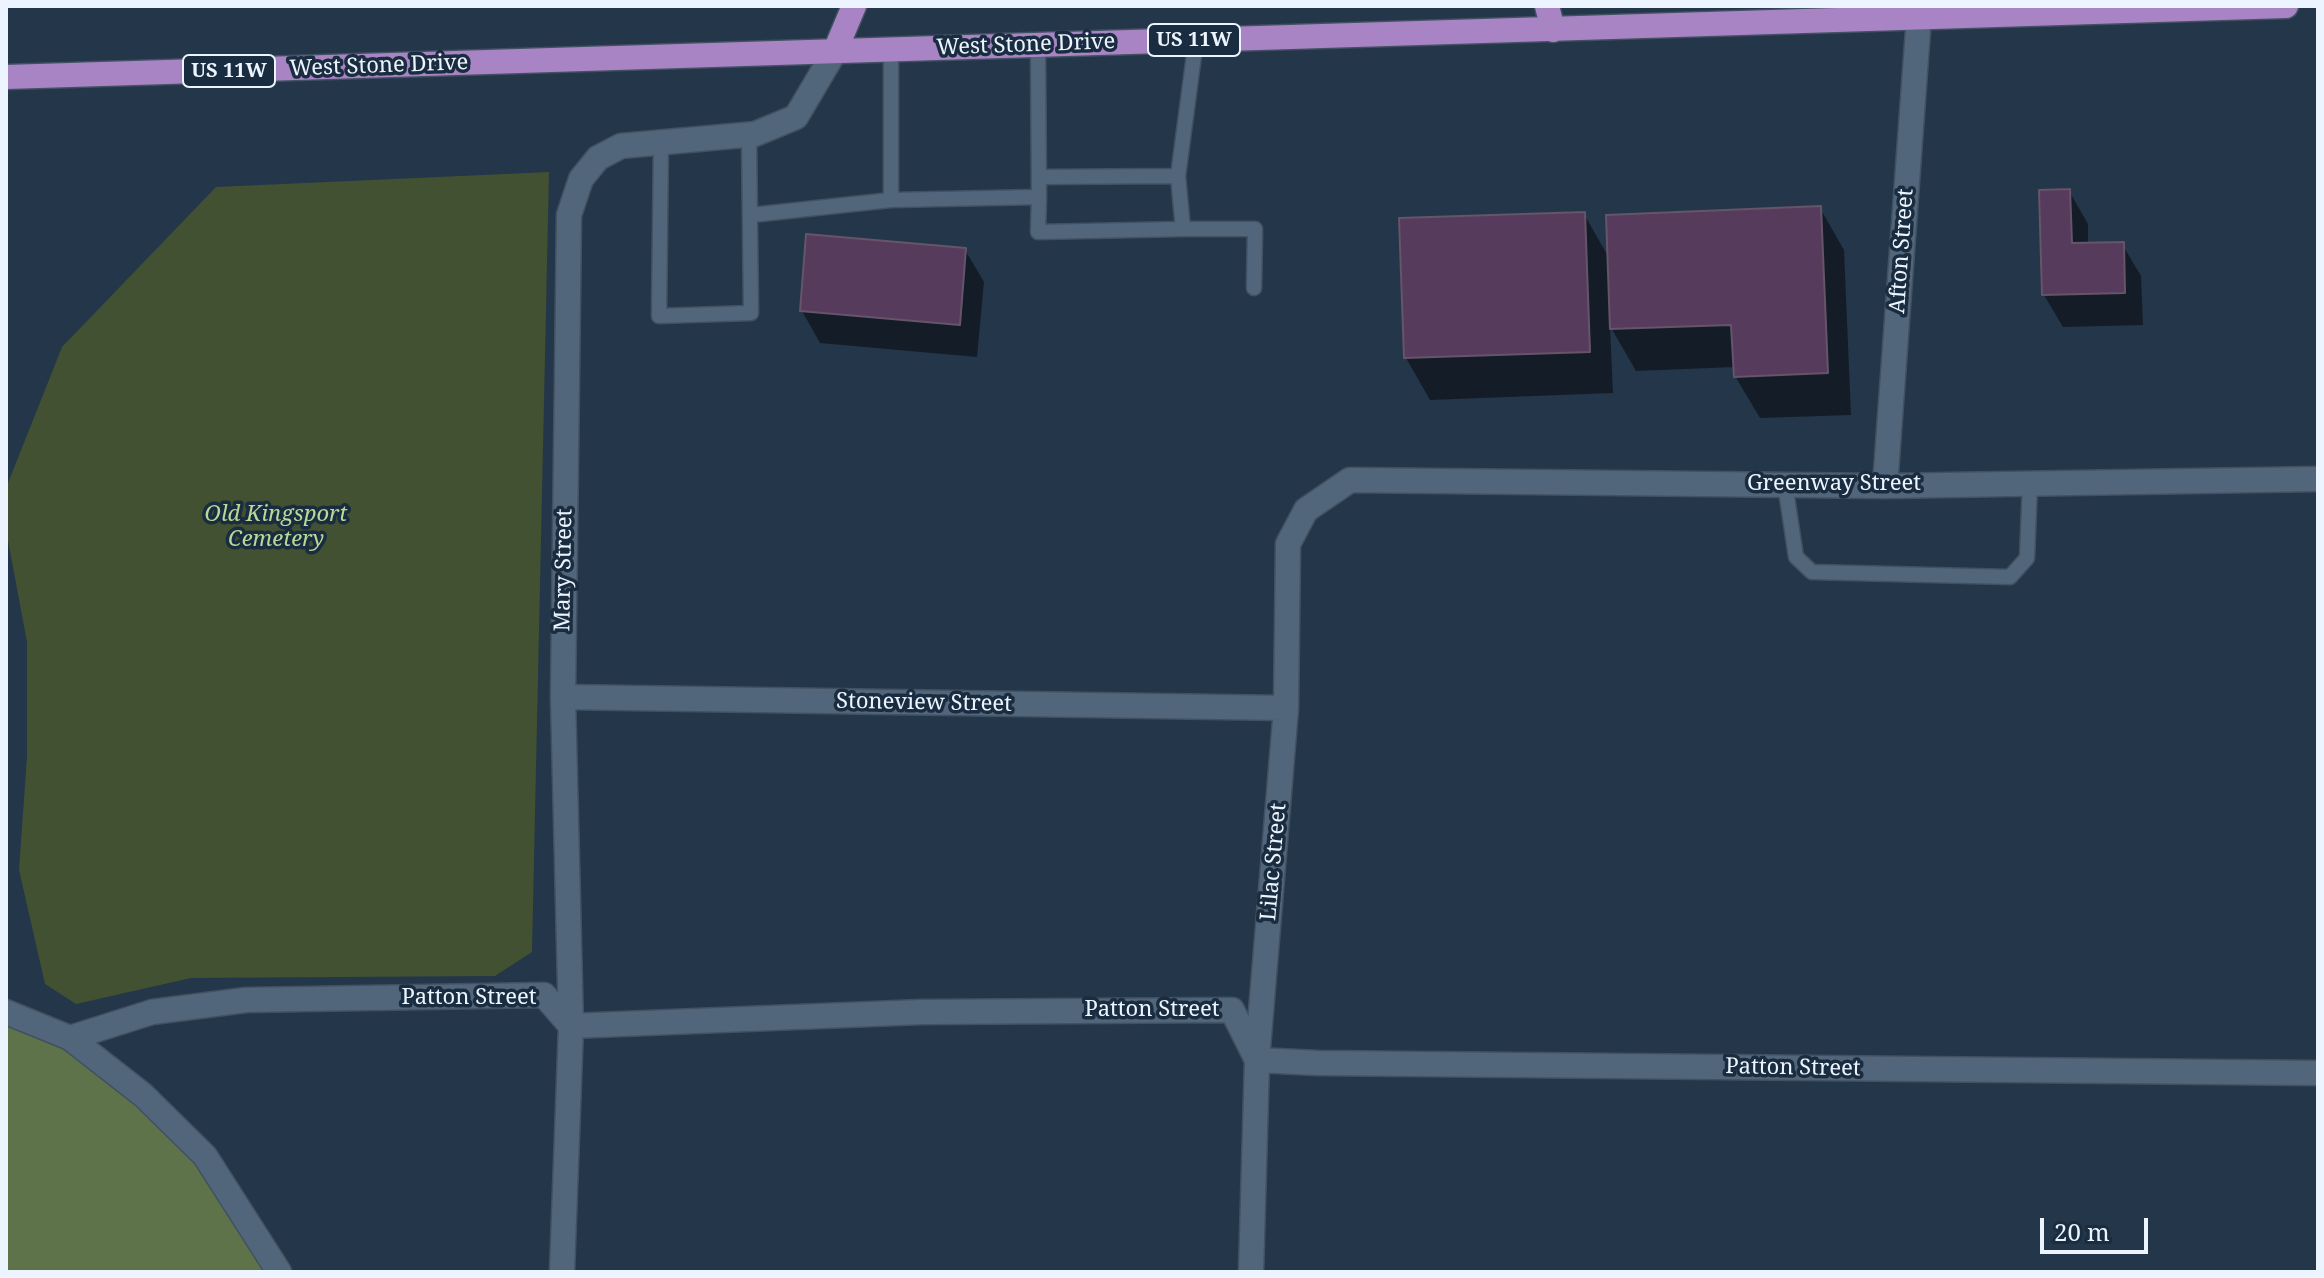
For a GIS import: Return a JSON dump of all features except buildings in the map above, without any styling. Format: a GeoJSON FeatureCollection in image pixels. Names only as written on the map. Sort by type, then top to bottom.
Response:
{"type":"FeatureCollection","features":[{"type":"Feature","properties":{"kind":"highway"},"geometry":{"type":"LineString","coordinates":[[835,51],[854,6]]}},
{"type":"Feature","properties":{"kind":"highway","name":"West Stone Drive"},"geometry":{"type":"LineString","coordinates":[[6,77],[1196,40],[1550,18],[2286,6]]}},
{"type":"Feature","properties":{"kind":"street","name":"Afton Street"},"geometry":{"type":"LineString","coordinates":[[1885,486],[1920,11]]}},
{"type":"Feature","properties":{"kind":"street","name":"Mary Street"},"geometry":{"type":"LineString","coordinates":[[562,1272],[571,1026],[563,697],[569,215],[581,179],[598,158],[621,146],[749,134],[796,117],[835,51]]}},
{"type":"Feature","properties":{"kind":"street","name":"Greenway Street"},"geometry":{"type":"LineString","coordinates":[[1350,480],[1885,486],[2318,479]]}},
{"type":"Feature","properties":{"kind":"street","name":"Lilac Street"},"geometry":{"type":"LineString","coordinates":[[1251,1272],[1257,1060],[1286,708],[1288,544],[1306,510],[1350,480]]}},
{"type":"Feature","properties":{"kind":"street","name":"Stoneview Street"},"geometry":{"type":"LineString","coordinates":[[563,697],[1286,708]]}},
{"type":"Feature","properties":{"kind":"street","name":"Patton Street"},"geometry":{"type":"LineString","coordinates":[[70,1038],[152,1012],[246,1000],[544,995],[571,1026],[922,1012],[1232,1010],[1257,1060],[2318,1073]]}},
{"type":"Feature","properties":{"kind":"street"},"geometry":{"type":"LineString","coordinates":[[6,1012],[70,1038],[143,1095],[205,1156],[279,1272]]}},
{"type":"Feature","properties":{"kind":"lane"},"geometry":{"type":"LineString","coordinates":[[1183,229],[1178,176],[1196,40]]}},
{"type":"Feature","properties":{"kind":"lane"},"geometry":{"type":"LineString","coordinates":[[1038,45],[1038,232],[1255,229],[1254,288]]}},
{"type":"Feature","properties":{"kind":"lane"},"geometry":{"type":"LineString","coordinates":[[891,49],[891,200]]}},
{"type":"Feature","properties":{"kind":"lane"},"geometry":{"type":"LineString","coordinates":[[661,142],[659,316],[751,313],[749,134]]}},
{"type":"Feature","properties":{"kind":"lane"},"geometry":{"type":"LineString","coordinates":[[1039,177],[1178,176]]}},
{"type":"Feature","properties":{"kind":"lane"},"geometry":{"type":"LineString","coordinates":[[751,215],[891,200],[1039,197]]}},
{"type":"Feature","properties":{"kind":"lane"},"geometry":{"type":"LineString","coordinates":[[1785,484],[1796,557],[1812,572],[2010,577],[2027,558],[2030,483]]}},
{"type":"Feature","properties":{"kind":"green space","name":"Old Kingsport Cemetery"},"geometry":{"type":"Polygon","coordinates":[[[549,172],[532,952],[495,976],[191,978],[76,1004],[45,984],[19,870],[27,756],[27,642],[6,530],[6,488],[62,347],[216,187],[549,172]]]}},
{"type":"Feature","properties":{"kind":"green space"},"geometry":{"type":"Polygon","coordinates":[[[6,1012],[143,1095],[279,1272],[6,1272],[6,1012]]]}}]}
